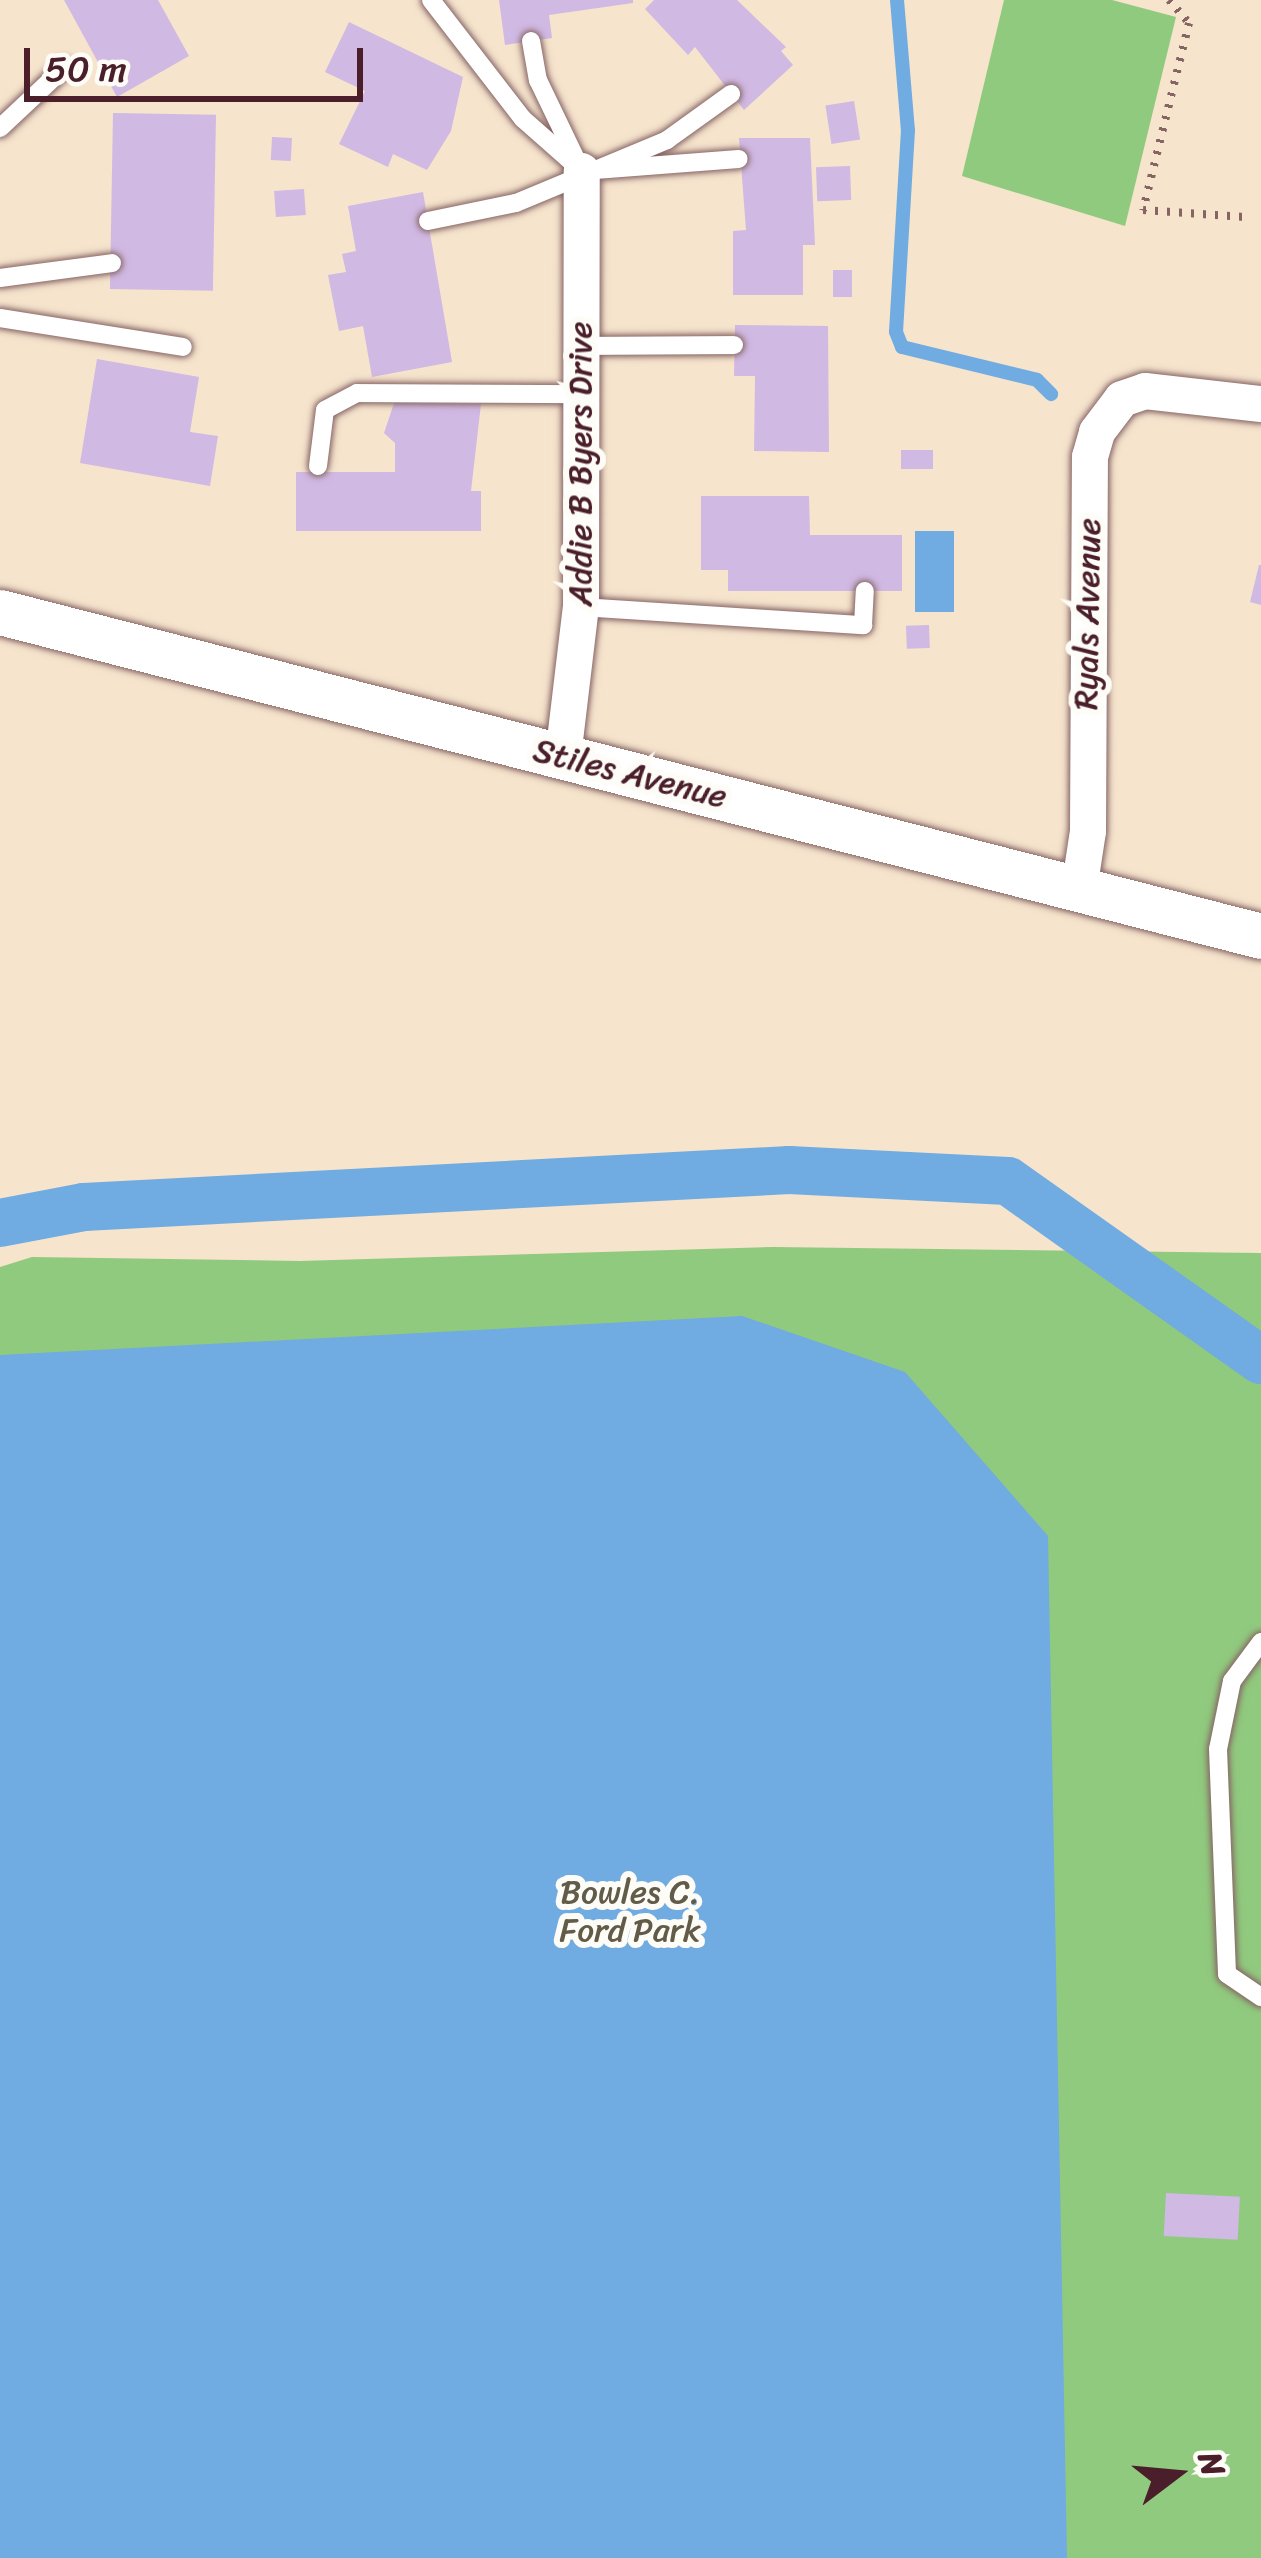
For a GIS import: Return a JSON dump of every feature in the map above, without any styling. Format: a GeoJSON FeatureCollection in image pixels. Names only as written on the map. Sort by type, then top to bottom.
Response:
{"type":"FeatureCollection","features":[{"type":"Feature","properties":{"kind":"street","name":"Addie B Byers Drive"},"geometry":{"type":"LineString","coordinates":[[563,757],[581,607],[582,171]]}},
{"type":"Feature","properties":{"kind":"street","name":"Ryals Avenue"},"geometry":{"type":"LineString","coordinates":[[1079,890],[1088,831],[1090,457],[1108,412],[1122,399],[1173,388],[1261,404]]}},
{"type":"Feature","properties":{"kind":"street","name":"Stiles Avenue"},"geometry":{"type":"LineString","coordinates":[[0,612],[1261,936]]}},
{"type":"Feature","properties":{"kind":"lane"},"geometry":{"type":"LineString","coordinates":[[431,0],[523,118],[582,171],[739,159]]}},
{"type":"Feature","properties":{"kind":"lane"},"geometry":{"type":"LineString","coordinates":[[531,40],[538,80],[582,171]]}},
{"type":"Feature","properties":{"kind":"lane"},"geometry":{"type":"LineString","coordinates":[[0,128],[64,68]]}},
{"type":"Feature","properties":{"kind":"lane"},"geometry":{"type":"LineString","coordinates":[[428,221],[516,202],[582,171],[667,140],[731,94]]}},
{"type":"Feature","properties":{"kind":"lane"},"geometry":{"type":"LineString","coordinates":[[0,278],[112,263]]}},
{"type":"Feature","properties":{"kind":"lane"},"geometry":{"type":"LineString","coordinates":[[0,319],[183,347]]}},
{"type":"Feature","properties":{"kind":"lane"},"geometry":{"type":"LineString","coordinates":[[582,346],[734,345]]}},
{"type":"Feature","properties":{"kind":"lane"},"geometry":{"type":"LineString","coordinates":[[318,466],[325,410],[357,393],[582,394]]}},
{"type":"Feature","properties":{"kind":"lane"},"geometry":{"type":"LineString","coordinates":[[581,607],[863,625],[865,591]]}},
{"type":"Feature","properties":{"kind":"lane"},"geometry":{"type":"LineString","coordinates":[[1261,1642],[1232,1681],[1218,1749],[1227,1974],[1261,1997]]}},
{"type":"Feature","properties":{"kind":"path"},"geometry":{"type":"LineString","coordinates":[[1168,0],[1189,23],[1143,210],[1245,217]]}},
{"type":"Feature","properties":{"kind":"green space"},"geometry":{"type":"Polygon","coordinates":[[[1004,0],[1112,0],[1176,17],[1125,226],[962,176],[1004,0]]]}},
{"type":"Feature","properties":{"kind":"green space","name":"Bowles C. Ford Park"},"geometry":{"type":"Polygon","coordinates":[[[773,1247],[1261,1253],[1261,2558],[0,2558],[0,1267],[32,1257],[300,1261],[773,1247]]]}},
{"type":"Feature","properties":{"kind":"water"},"geometry":{"type":"Polygon","coordinates":[[[915,531],[954,531],[954,612],[915,612],[915,531]]]}},
{"type":"Feature","properties":{"kind":"water","name":"Bowles C. Ford Park"},"geometry":{"type":"Polygon","coordinates":[[[742,1316],[905,1372],[1048,1536],[1067,2558],[0,2558],[0,1355],[742,1316]]]}},
{"type":"Feature","properties":{"kind":"building"},"geometry":{"type":"Polygon","coordinates":[[[64,0],[158,0],[189,56],[117,97],[64,0]]]}},
{"type":"Feature","properties":{"kind":"building"},"geometry":{"type":"Polygon","coordinates":[[[499,0],[633,3],[549,15],[552,38],[505,45],[499,0]]]}},
{"type":"Feature","properties":{"kind":"building"},"geometry":{"type":"Polygon","coordinates":[[[654,0],[737,0],[786,47],[781,51],[793,65],[744,110],[695,47],[688,55],[645,9],[654,0]]]}},
{"type":"Feature","properties":{"kind":"building"},"geometry":{"type":"Polygon","coordinates":[[[349,22],[463,77],[451,131],[427,170],[393,154],[388,167],[339,144],[365,91],[325,72],[349,22]]]}},
{"type":"Feature","properties":{"kind":"building"},"geometry":{"type":"Polygon","coordinates":[[[854,101],[860,140],[831,144],[825,106],[854,101]]]}},
{"type":"Feature","properties":{"kind":"building"},"geometry":{"type":"Polygon","coordinates":[[[113,113],[216,115],[213,291],[110,289],[113,113]]]}},
{"type":"Feature","properties":{"kind":"building"},"geometry":{"type":"Polygon","coordinates":[[[272,137],[292,138],[291,161],[271,160],[272,137]]]}},
{"type":"Feature","properties":{"kind":"building"},"geometry":{"type":"Polygon","coordinates":[[[739,138],[810,138],[815,245],[803,245],[803,295],[733,295],[733,231],[746,230],[739,138]]]}},
{"type":"Feature","properties":{"kind":"building"},"geometry":{"type":"Polygon","coordinates":[[[850,166],[851,200],[817,201],[816,167],[850,166]]]}},
{"type":"Feature","properties":{"kind":"building"},"geometry":{"type":"Polygon","coordinates":[[[304,189],[306,215],[276,217],[274,191],[304,189]]]}},
{"type":"Feature","properties":{"kind":"building"},"geometry":{"type":"Polygon","coordinates":[[[423,192],[452,362],[372,377],[363,326],[339,331],[328,275],[346,272],[342,254],[356,251],[348,206],[423,192]]]}},
{"type":"Feature","properties":{"kind":"building"},"geometry":{"type":"Polygon","coordinates":[[[833,270],[852,270],[852,297],[833,297],[833,270]]]}},
{"type":"Feature","properties":{"kind":"building"},"geometry":{"type":"Polygon","coordinates":[[[735,325],[828,326],[829,452],[754,451],[755,376],[734,376],[735,325]]]}},
{"type":"Feature","properties":{"kind":"building"},"geometry":{"type":"Polygon","coordinates":[[[97,359],[199,377],[190,432],[218,436],[210,486],[80,463],[97,359]]]}},
{"type":"Feature","properties":{"kind":"building"},"geometry":{"type":"Polygon","coordinates":[[[394,403],[481,404],[471,491],[481,491],[481,531],[296,531],[296,472],[395,472],[395,443],[384,433],[394,403]]]}},
{"type":"Feature","properties":{"kind":"building"},"geometry":{"type":"Polygon","coordinates":[[[901,450],[933,450],[933,469],[901,469],[901,450]]]}},
{"type":"Feature","properties":{"kind":"building"},"geometry":{"type":"Polygon","coordinates":[[[701,496],[809,496],[810,535],[902,535],[902,591],[728,591],[728,570],[701,570],[701,496]]]}},
{"type":"Feature","properties":{"kind":"building"},"geometry":{"type":"Polygon","coordinates":[[[1261,565],[1261,605],[1250,602],[1261,565]]]}},
{"type":"Feature","properties":{"kind":"building"},"geometry":{"type":"Polygon","coordinates":[[[929,625],[930,648],[907,649],[906,626],[929,625]]]}},
{"type":"Feature","properties":{"kind":"building"},"geometry":{"type":"Polygon","coordinates":[[[1166,2193],[1240,2197],[1238,2240],[1164,2236],[1166,2193]]]}},
{"type":"Feature","properties":{"kind":"waterway"},"geometry":{"type":"LineString","coordinates":[[897,0],[908,130],[896,332],[902,347],[1037,380],[1051,394]]}},
{"type":"Feature","properties":{"kind":"waterway"},"geometry":{"type":"LineString","coordinates":[[0,1223],[84,1207],[789,1170],[1008,1181],[1261,1360]]}}]}
